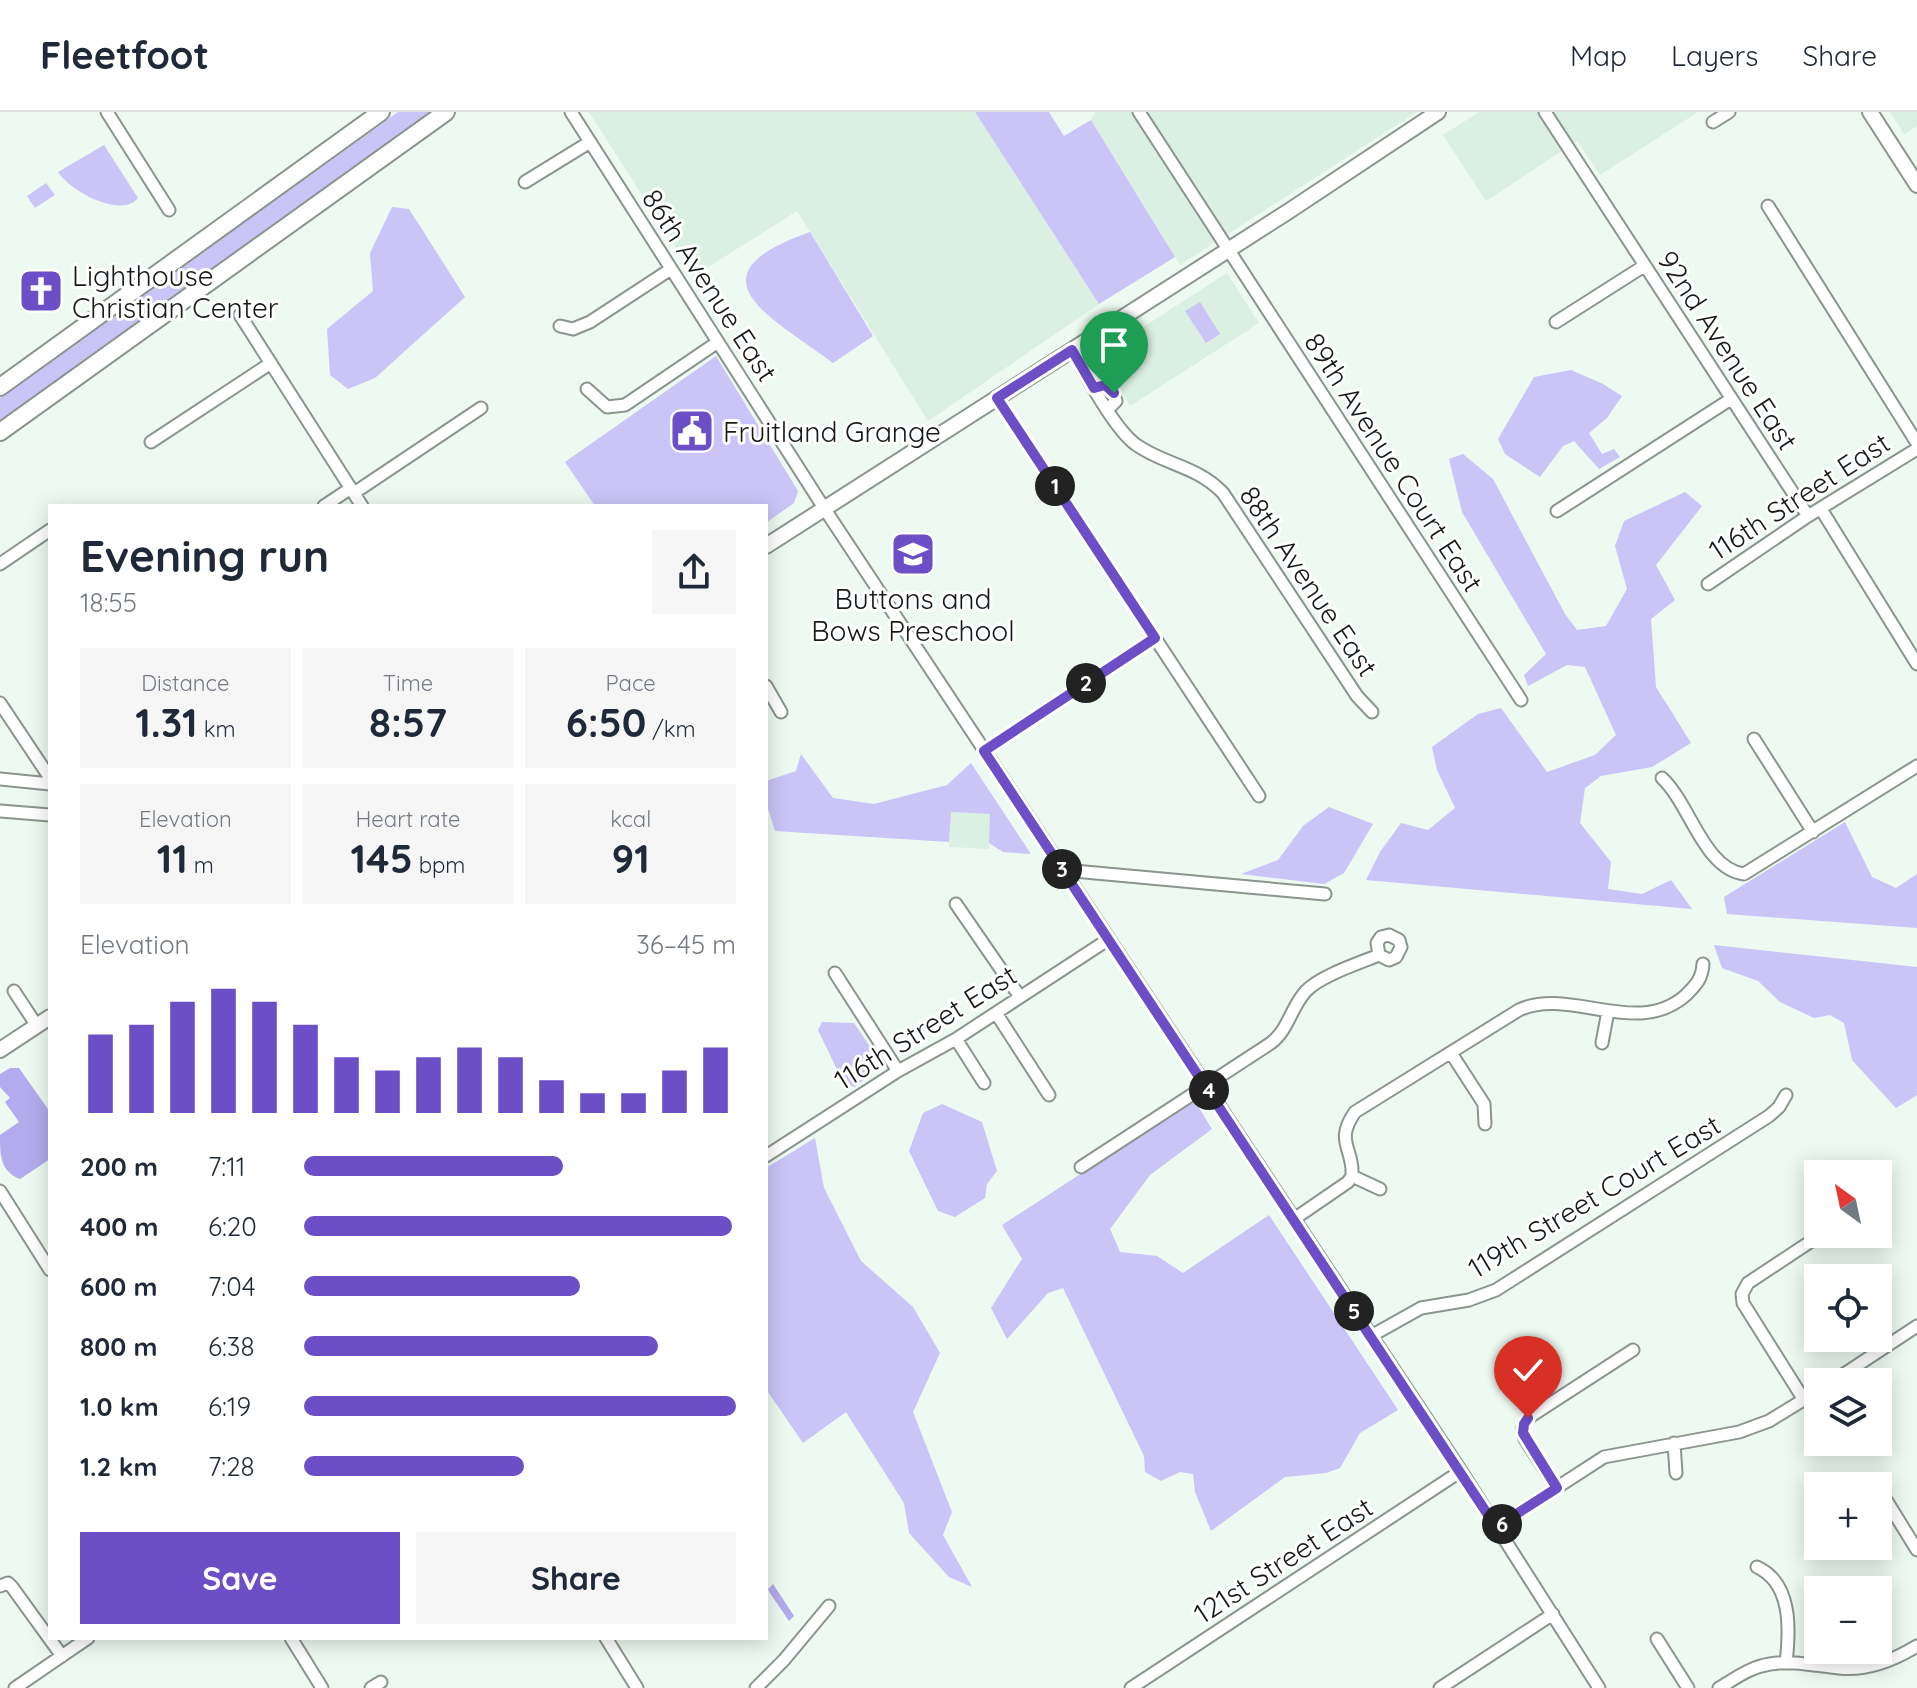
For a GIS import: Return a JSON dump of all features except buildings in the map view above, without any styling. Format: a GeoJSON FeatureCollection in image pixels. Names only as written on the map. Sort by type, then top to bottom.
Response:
{"type":"FeatureCollection","features":[{"type":"Feature","properties":{"kind":"highway"},"geometry":{"type":"LineString","coordinates":[[0,387],[381,112]]}},
{"type":"Feature","properties":{"kind":"highway"},"geometry":{"type":"LineString","coordinates":[[0,432],[446,112]]}},
{"type":"Feature","properties":{"kind":"main road"},"geometry":{"type":"LineString","coordinates":[[768,545],[1438,112]]}},
{"type":"Feature","properties":{"kind":"main road"},"geometry":{"type":"LineString","coordinates":[[1870,112],[1917,185]]}},
{"type":"Feature","properties":{"kind":"main road"},"geometry":{"type":"LineString","coordinates":[[0,1050],[44,1022]]}},
{"type":"Feature","properties":{"kind":"street"},"geometry":{"type":"LineString","coordinates":[[107,112],[169,210]]}},
{"type":"Feature","properties":{"kind":"street","name":"86th Avenue East"},"geometry":{"type":"LineString","coordinates":[[571,112],[824,508],[1461,1471],[1599,1688]]}},
{"type":"Feature","properties":{"kind":"street","name":"89th Avenue Court East"},"geometry":{"type":"LineString","coordinates":[[1139,112],[1521,700]]}},
{"type":"Feature","properties":{"kind":"street","name":"92nd Avenue East"},"geometry":{"type":"LineString","coordinates":[[1545,112],[1808,516]]}},
{"type":"Feature","properties":{"kind":"street"},"geometry":{"type":"LineString","coordinates":[[1713,122],[1729,112]]}},
{"type":"Feature","properties":{"kind":"street"},"geometry":{"type":"LineString","coordinates":[[525,182],[590,142]]}},
{"type":"Feature","properties":{"kind":"street"},"geometry":{"type":"LineString","coordinates":[[1768,206],[1917,446]]}},
{"type":"Feature","properties":{"kind":"street"},"geometry":{"type":"LineString","coordinates":[[1556,322],[1644,266]]}},
{"type":"Feature","properties":{"kind":"street"},"geometry":{"type":"LineString","coordinates":[[560,326],[573,329],[590,322],[671,269]]}},
{"type":"Feature","properties":{"kind":"street"},"geometry":{"type":"LineString","coordinates":[[240,315],[361,504]]}},
{"type":"Feature","properties":{"kind":"street"},"geometry":{"type":"LineString","coordinates":[[587,389],[607,407],[625,405],[718,342]]}},
{"type":"Feature","properties":{"kind":"street","name":"88th Avenue East"},"geometry":{"type":"LineString","coordinates":[[1072,350],[1108,409],[1136,445],[1193,470],[1223,493],[1357,696],[1372,712]]}},
{"type":"Feature","properties":{"kind":"street"},"geometry":{"type":"LineString","coordinates":[[151,442],[271,363]]}},
{"type":"Feature","properties":{"kind":"street"},"geometry":{"type":"LineString","coordinates":[[997,398],[1259,796]]}},
{"type":"Feature","properties":{"kind":"street"},"geometry":{"type":"LineString","coordinates":[[1557,511],[1731,399]]}},
{"type":"Feature","properties":{"kind":"street"},"geometry":{"type":"LineString","coordinates":[[328,504],[481,408]]}},
{"type":"Feature","properties":{"kind":"street","name":"116th Street East"},"geometry":{"type":"LineString","coordinates":[[1708,584],[1917,446]]}},
{"type":"Feature","properties":{"kind":"street"},"geometry":{"type":"LineString","coordinates":[[1821,509],[1917,664]]}},
{"type":"Feature","properties":{"kind":"street"},"geometry":{"type":"LineString","coordinates":[[0,564],[48,531]]}},
{"type":"Feature","properties":{"kind":"street"},"geometry":{"type":"LineString","coordinates":[[984,751],[1155,638]]}},
{"type":"Feature","properties":{"kind":"street"},"geometry":{"type":"LineString","coordinates":[[768,689],[781,712]]}},
{"type":"Feature","properties":{"kind":"street"},"geometry":{"type":"LineString","coordinates":[[0,703],[48,778]]}},
{"type":"Feature","properties":{"kind":"street"},"geometry":{"type":"LineString","coordinates":[[1754,739],[1813,832]]}},
{"type":"Feature","properties":{"kind":"street"},"geometry":{"type":"LineString","coordinates":[[1662,778],[1684,805],[1714,858],[1726,869],[1744,874],[1917,766]]}},
{"type":"Feature","properties":{"kind":"street"},"geometry":{"type":"LineString","coordinates":[[0,779],[48,781]]}},
{"type":"Feature","properties":{"kind":"street"},"geometry":{"type":"LineString","coordinates":[[0,811],[48,815]]}},
{"type":"Feature","properties":{"kind":"street"},"geometry":{"type":"LineString","coordinates":[[1063,870],[1325,894]]}},
{"type":"Feature","properties":{"kind":"street"},"geometry":{"type":"LineString","coordinates":[[956,904],[1020,997]]}},
{"type":"Feature","properties":{"kind":"street","name":"116th Street East"},"geometry":{"type":"LineString","coordinates":[[768,1155],[898,1071],[956,1039],[1109,939]]}},
{"type":"Feature","properties":{"kind":"street"},"geometry":{"type":"LineString","coordinates":[[1081,1167],[1278,1038],[1304,994],[1315,984],[1379,955]]}},
{"type":"Feature","properties":{"kind":"street"},"geometry":{"type":"LineString","coordinates":[[1294,1219],[1348,1182],[1352,1176],[1344,1140],[1355,1112],[1519,1010],[1544,1004],[1608,1011],[1651,1013],[1665,1010],[1697,984],[1702,976],[1703,964]]}},
{"type":"Feature","properties":{"kind":"street"},"geometry":{"type":"LineString","coordinates":[[835,973],[898,1071]]}},
{"type":"Feature","properties":{"kind":"street"},"geometry":{"type":"LineString","coordinates":[[14,991],[44,1022]]}},
{"type":"Feature","properties":{"kind":"street"},"geometry":{"type":"LineString","coordinates":[[1602,1043],[1608,1011]]}},
{"type":"Feature","properties":{"kind":"street"},"geometry":{"type":"LineString","coordinates":[[996,1013],[1049,1095]]}},
{"type":"Feature","properties":{"kind":"street"},"geometry":{"type":"LineString","coordinates":[[956,1039],[984,1083]]}},
{"type":"Feature","properties":{"kind":"street"},"geometry":{"type":"LineString","coordinates":[[1451,1053],[1484,1104],[1485,1124]]}},
{"type":"Feature","properties":{"kind":"street","name":"119th Street Court East"},"geometry":{"type":"LineString","coordinates":[[1371,1336],[1421,1308],[1469,1300],[1496,1290],[1769,1116],[1786,1095]]}},
{"type":"Feature","properties":{"kind":"street"},"geometry":{"type":"LineString","coordinates":[[1352,1176],[1380,1189]]}},
{"type":"Feature","properties":{"kind":"street"},"geometry":{"type":"LineString","coordinates":[[0,1191],[4,1206],[48,1267]]}},
{"type":"Feature","properties":{"kind":"street"},"geometry":{"type":"LineString","coordinates":[[1496,1527],[1613,1453],[1759,1426],[1804,1400],[1743,1303],[1742,1294],[1748,1283],[1804,1246]]}},
{"type":"Feature","properties":{"kind":"street"},"geometry":{"type":"LineString","coordinates":[[1853,1368],[1917,1326]]}},
{"type":"Feature","properties":{"kind":"street"},"geometry":{"type":"LineString","coordinates":[[1557,1488],[1525,1439],[1523,1427],[1528,1418],[1633,1350]]}},
{"type":"Feature","properties":{"kind":"street"},"geometry":{"type":"LineString","coordinates":[[1674,1443],[1676,1473]]}},
{"type":"Feature","properties":{"kind":"street","name":"121st Street East"},"geometry":{"type":"LineString","coordinates":[[1131,1688],[1461,1471]]}},
{"type":"Feature","properties":{"kind":"street"},"geometry":{"type":"LineString","coordinates":[[1892,1510],[1917,1550]]}},
{"type":"Feature","properties":{"kind":"street"},"geometry":{"type":"LineString","coordinates":[[1757,1567],[1772,1576],[1782,1592],[1788,1620],[1786,1663]]}},
{"type":"Feature","properties":{"kind":"street"},"geometry":{"type":"LineString","coordinates":[[0,1586],[8,1583],[12,1587],[48,1637]]}},
{"type":"Feature","properties":{"kind":"street"},"geometry":{"type":"LineString","coordinates":[[756,1688],[829,1606]]}},
{"type":"Feature","properties":{"kind":"street"},"geometry":{"type":"LineString","coordinates":[[1440,1688],[1553,1614]]}},
{"type":"Feature","properties":{"kind":"street"},"geometry":{"type":"LineString","coordinates":[[1657,1639],[1688,1688]]}},
{"type":"Feature","properties":{"kind":"street"},"geometry":{"type":"LineString","coordinates":[[50,1640],[62,1656]]}},
{"type":"Feature","properties":{"kind":"street"},"geometry":{"type":"LineString","coordinates":[[15,1688],[85,1640]]}},
{"type":"Feature","properties":{"kind":"street"},"geometry":{"type":"LineString","coordinates":[[292,1640],[322,1688]]}},
{"type":"Feature","properties":{"kind":"street"},"geometry":{"type":"LineString","coordinates":[[607,1640],[637,1688]]}},
{"type":"Feature","properties":{"kind":"street"},"geometry":{"type":"LineString","coordinates":[[1719,1688],[1748,1670],[1768,1664],[1858,1668],[1892,1659],[1917,1646]]}},
{"type":"Feature","properties":{"kind":"shaded area"},"geometry":{"type":"Polygon","coordinates":[[[398,112],[430,112],[0,423],[0,398],[398,112]]]}},
{"type":"Feature","properties":{"kind":"shaded area"},"geometry":{"type":"Polygon","coordinates":[[[589,112],[975,112],[1099,304],[928,421],[797,211],[694,276],[589,112]]]}},
{"type":"Feature","properties":{"kind":"shaded area"},"geometry":{"type":"Polygon","coordinates":[[[975,112],[1049,112],[1064,136],[1091,120],[1175,257],[1099,304],[975,112]]]}},
{"type":"Feature","properties":{"kind":"shaded area"},"geometry":{"type":"Polygon","coordinates":[[[1095,112],[1417,112],[1180,265],[1091,120],[1095,112]]]}},
{"type":"Feature","properties":{"kind":"shaded area"},"geometry":{"type":"Polygon","coordinates":[[[1479,112],[1698,112],[1600,175],[1577,141],[1486,201],[1443,135],[1479,112]]]}},
{"type":"Feature","properties":{"kind":"shaded area"},"geometry":{"type":"Polygon","coordinates":[[[1890,112],[1917,112],[1917,126],[1904,134],[1890,112]]]}},
{"type":"Feature","properties":{"kind":"shaded area"},"geometry":{"type":"Polygon","coordinates":[[[104,145],[138,198],[130,204],[108,204],[96,200],[73,187],[58,172],[104,145]]]}},
{"type":"Feature","properties":{"kind":"shaded area"},"geometry":{"type":"Polygon","coordinates":[[[46,183],[55,195],[35,208],[27,196],[46,183]]]}},
{"type":"Feature","properties":{"kind":"shaded area"},"geometry":{"type":"Polygon","coordinates":[[[392,207],[409,209],[465,297],[375,378],[348,389],[330,375],[327,329],[373,291],[370,253],[392,207]]]}},
{"type":"Feature","properties":{"kind":"shaded area"},"geometry":{"type":"Polygon","coordinates":[[[810,232],[873,336],[833,363],[766,313],[751,297],[746,281],[752,265],[773,248],[810,232]]]}},
{"type":"Feature","properties":{"kind":"shaded area"},"geometry":{"type":"Polygon","coordinates":[[[1227,273],[1259,323],[1130,406],[1098,356],[1227,273]]]}},
{"type":"Feature","properties":{"kind":"shaded area"},"geometry":{"type":"Polygon","coordinates":[[[1200,302],[1220,334],[1206,343],[1185,311],[1200,302]]]}},
{"type":"Feature","properties":{"kind":"shaded area"},"geometry":{"type":"Polygon","coordinates":[[[716,356],[798,491],[794,503],[768,522],[768,504],[594,504],[565,462],[716,356]]]}},
{"type":"Feature","properties":{"kind":"shaded area"},"geometry":{"type":"Polygon","coordinates":[[[1571,370],[1622,396],[1607,418],[1589,433],[1602,454],[1614,449],[1620,457],[1599,469],[1574,441],[1563,446],[1540,477],[1505,454],[1498,439],[1534,377],[1571,370]]]}},
{"type":"Feature","properties":{"kind":"shaded area"},"geometry":{"type":"Polygon","coordinates":[[[1463,454],[1493,479],[1565,614],[1577,630],[1606,626],[1627,589],[1615,546],[1624,521],[1685,492],[1702,506],[1656,565],[1675,600],[1651,619],[1656,687],[1691,743],[1652,767],[1601,776],[1585,788],[1580,823],[1611,862],[1608,889],[1642,894],[1671,880],[1692,909],[1366,880],[1380,852],[1401,823],[1428,830],[1455,808],[1437,770],[1432,747],[1478,714],[1501,708],[1547,772],[1595,755],[1616,735],[1585,667],[1567,665],[1528,686],[1524,675],[1546,654],[1462,512],[1449,459],[1463,454]]]}},
{"type":"Feature","properties":{"kind":"shaded area"},"geometry":{"type":"Polygon","coordinates":[[[801,754],[833,798],[874,804],[947,785],[971,763],[1031,854],[1003,852],[989,843],[990,814],[951,812],[949,842],[775,831],[768,808],[768,780],[796,771],[801,754]]]}},
{"type":"Feature","properties":{"kind":"shaded area"},"geometry":{"type":"Polygon","coordinates":[[[1329,807],[1373,824],[1344,873],[1324,884],[1241,874],[1278,860],[1303,826],[1329,807]]]}},
{"type":"Feature","properties":{"kind":"shaded area"},"geometry":{"type":"Polygon","coordinates":[[[951,812],[991,814],[989,849],[949,847],[951,812]]]}},
{"type":"Feature","properties":{"kind":"shaded area"},"geometry":{"type":"Polygon","coordinates":[[[1845,822],[1872,877],[1896,888],[1917,874],[1917,928],[1727,914],[1724,897],[1845,822]]]}},
{"type":"Feature","properties":{"kind":"shaded area"},"geometry":{"type":"Polygon","coordinates":[[[1714,945],[1917,967],[1917,1095],[1896,1108],[1852,1060],[1844,1023],[1830,1015],[1814,1018],[1780,1002],[1758,981],[1722,968],[1714,945]]]}},
{"type":"Feature","properties":{"kind":"shaded area"},"geometry":{"type":"Polygon","coordinates":[[[822,1022],[854,1023],[877,1057],[870,1074],[855,1087],[844,1084],[818,1030],[822,1022]]]}},
{"type":"Feature","properties":{"kind":"shaded area"},"geometry":{"type":"Polygon","coordinates":[[[10,1068],[19,1068],[48,1109],[48,1160],[20,1179],[8,1172],[2,1162],[0,1135],[19,1122],[5,1102],[10,1098],[0,1087],[0,1074],[10,1068]]]}},
{"type":"Feature","properties":{"kind":"shaded area"},"geometry":{"type":"Polygon","coordinates":[[[1194,1100],[1212,1129],[1150,1175],[1110,1229],[1120,1252],[1157,1256],[1183,1273],[1269,1215],[1398,1410],[1360,1433],[1340,1468],[1326,1473],[1285,1477],[1211,1531],[1195,1492],[1193,1474],[1180,1472],[1161,1481],[1145,1472],[1144,1456],[1063,1288],[1048,1293],[1007,1339],[991,1308],[1022,1259],[1002,1225],[1194,1100]]]}},
{"type":"Feature","properties":{"kind":"shaded area"},"geometry":{"type":"Polygon","coordinates":[[[942,1104],[982,1122],[997,1171],[987,1184],[985,1198],[955,1217],[938,1211],[909,1151],[923,1113],[942,1104]]]}},
{"type":"Feature","properties":{"kind":"shaded area"},"geometry":{"type":"Polygon","coordinates":[[[815,1138],[824,1188],[861,1261],[913,1307],[940,1353],[913,1412],[952,1512],[943,1535],[972,1587],[949,1577],[909,1533],[904,1503],[846,1412],[803,1443],[768,1392],[768,1167],[815,1138]]]}},
{"type":"Feature","properties":{"kind":"shaded area"},"geometry":{"type":"Polygon","coordinates":[[[773,1584],[794,1616],[789,1621],[768,1589],[773,1584]]]}},
{"type":"Feature","properties":{"kind":"place","name":"Lighthouse Christian Center"},"geometry":{"type":"Point","coordinates":[41,291]}},
{"type":"Feature","properties":{"kind":"place","name":"Fruitland Grange"},"geometry":{"type":"Point","coordinates":[692,431]}},
{"type":"Feature","properties":{"kind":"place","name":"Buttons and Bows Preschool"},"geometry":{"type":"Point","coordinates":[913,554]}},
{"type":"Feature","properties":{"kind":"route"},"geometry":{"type":"LineString","coordinates":[[1114,393],[1105,385],[1094,388],[1072,350],[997,398],[1155,638],[984,751],[1496,1527],[1557,1488],[1525,1439],[1522,1430],[1528,1418]]}}]}
